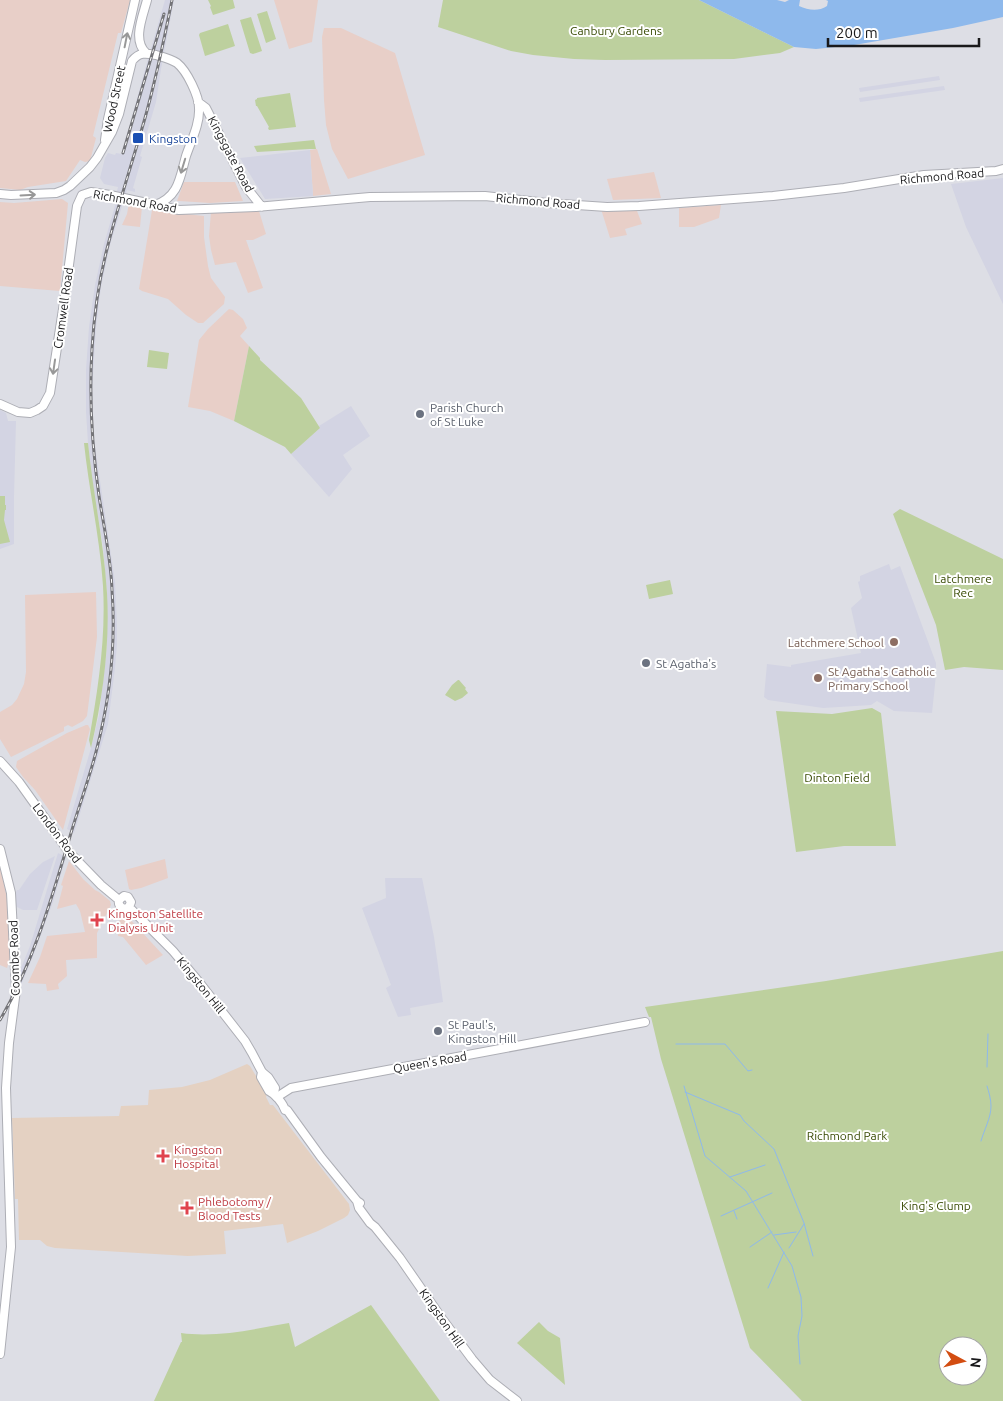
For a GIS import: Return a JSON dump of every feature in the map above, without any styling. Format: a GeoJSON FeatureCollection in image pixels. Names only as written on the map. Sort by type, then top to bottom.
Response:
{"type":"FeatureCollection","features":[{"type":"Feature","properties":{"kind":"main road","name":"Wood Street"},"geometry":{"type":"LineString","coordinates":[[0,194],[56,193],[70,186],[97,158],[105,144],[108,119],[135,0]]}},
{"type":"Feature","properties":{"kind":"main road"},"geometry":{"type":"LineString","coordinates":[[146,53],[141,47],[139,34],[147,0]]}},
{"type":"Feature","properties":{"kind":"main road"},"geometry":{"type":"LineString","coordinates":[[105,144],[119,114],[132,61],[137,56],[146,53],[164,57],[179,64],[197,96],[199,108],[197,122],[178,184],[171,196],[162,203],[155,205]]}},
{"type":"Feature","properties":{"kind":"main road","name":"Kingsgate Road"},"geometry":{"type":"LineString","coordinates":[[198,102],[206,108],[246,187],[262,207]]}},
{"type":"Feature","properties":{"kind":"main road","name":"Richmond Road"},"geometry":{"type":"LineString","coordinates":[[78,201],[84,193],[91,192],[179,210],[262,207],[354,198],[470,196],[600,206],[639,206],[773,196],[844,188],[924,175],[1003,169]]}},
{"type":"Feature","properties":{"kind":"main road"},"geometry":{"type":"LineString","coordinates":[[246,187],[248,198],[246,208]]}},
{"type":"Feature","properties":{"kind":"main road","name":"Cromwell Road"},"geometry":{"type":"LineString","coordinates":[[0,404],[30,414],[43,406],[47,400],[52,386],[78,201]]}},
{"type":"Feature","properties":{"kind":"main road","name":"London Road"},"geometry":{"type":"LineString","coordinates":[[0,762],[19,782],[68,852],[101,886],[119,900],[124,896],[128,897],[131,902],[129,907]]}},
{"type":"Feature","properties":{"kind":"main road","name":"Coombe Road"},"geometry":{"type":"LineString","coordinates":[[0,848],[11,894],[16,990],[9,1043],[6,1088],[11,1247],[0,1354]]}},
{"type":"Feature","properties":{"kind":"main road","name":"Kingston Hill"},"geometry":{"type":"LineString","coordinates":[[129,907],[173,951],[202,986],[245,1041],[262,1072],[266,1074],[275,1088],[275,1095],[357,1201],[359,1208],[370,1224],[375,1227],[403,1262],[443,1320],[490,1380],[517,1401]]}},
{"type":"Feature","properties":{"kind":"main road","name":"Queen's Road"},"geometry":{"type":"LineString","coordinates":[[275,1095],[291,1088],[645,1022]]}},
{"type":"Feature","properties":{"kind":"shaded area"},"geometry":{"type":"Polygon","coordinates":[[[0,0],[130,0],[121,33],[118,33],[93,136],[96,138],[90,161],[80,160],[66,181],[20,190],[0,188],[0,0]]]}},
{"type":"Feature","properties":{"kind":"shaded area"},"geometry":{"type":"Polygon","coordinates":[[[165,0],[174,0],[156,102],[140,156],[142,157],[133,188],[135,192],[127,190],[110,245],[101,287],[96,328],[92,391],[93,433],[115,582],[117,644],[108,724],[74,833],[67,829],[99,715],[107,648],[107,595],[103,546],[91,476],[86,412],[86,370],[89,327],[95,285],[104,244],[119,192],[117,191],[118,187],[104,184],[100,178],[108,153],[122,154],[165,0]]]}},
{"type":"Feature","properties":{"kind":"shaded area"},"geometry":{"type":"Polygon","coordinates":[[[274,0],[318,0],[312,42],[289,49],[274,0]]]}},
{"type":"Feature","properties":{"kind":"shaded area"},"geometry":{"type":"Polygon","coordinates":[[[324,28],[341,28],[395,53],[425,155],[348,179],[332,149],[326,125],[322,37],[324,28]]]}},
{"type":"Feature","properties":{"kind":"shaded area"},"geometry":{"type":"Polygon","coordinates":[[[939,76],[940,80],[860,92],[859,88],[939,76]]]}},
{"type":"Feature","properties":{"kind":"shaded area"},"geometry":{"type":"Polygon","coordinates":[[[944,86],[945,90],[860,102],[859,98],[944,86]]]}},
{"type":"Feature","properties":{"kind":"shaded area"},"geometry":{"type":"Polygon","coordinates":[[[317,149],[331,194],[313,196],[310,150],[317,149]]]}},
{"type":"Feature","properties":{"kind":"shaded area"},"geometry":{"type":"Polygon","coordinates":[[[310,150],[313,196],[265,199],[240,158],[310,150]]]}},
{"type":"Feature","properties":{"kind":"shaded area"},"geometry":{"type":"Polygon","coordinates":[[[654,172],[661,198],[613,200],[607,179],[654,172]]]}},
{"type":"Feature","properties":{"kind":"shaded area"},"geometry":{"type":"Polygon","coordinates":[[[1003,178],[1003,304],[966,227],[951,184],[1003,178]]]}},
{"type":"Feature","properties":{"kind":"shaded area"},"geometry":{"type":"Polygon","coordinates":[[[184,182],[235,182],[243,201],[210,203],[177,201],[184,182]]]}},
{"type":"Feature","properties":{"kind":"shaded area"},"geometry":{"type":"Polygon","coordinates":[[[62,199],[68,203],[60,291],[0,286],[0,202],[14,203],[62,199]]]}},
{"type":"Feature","properties":{"kind":"shaded area"},"geometry":{"type":"Polygon","coordinates":[[[129,203],[142,207],[140,227],[122,225],[129,203]]]}},
{"type":"Feature","properties":{"kind":"shaded area"},"geometry":{"type":"Polygon","coordinates":[[[721,205],[719,218],[694,227],[679,227],[679,208],[721,205]]]}},
{"type":"Feature","properties":{"kind":"shaded area"},"geometry":{"type":"Polygon","coordinates":[[[601,209],[637,211],[642,224],[625,229],[627,235],[610,238],[601,209]]]}},
{"type":"Feature","properties":{"kind":"shaded area"},"geometry":{"type":"Polygon","coordinates":[[[152,210],[204,216],[204,237],[211,278],[225,297],[224,304],[203,323],[198,323],[186,315],[168,299],[139,289],[152,210]]]}},
{"type":"Feature","properties":{"kind":"shaded area"},"geometry":{"type":"Polygon","coordinates":[[[259,211],[266,234],[253,240],[246,240],[263,288],[248,293],[236,262],[215,265],[209,236],[211,212],[259,211]]]}},
{"type":"Feature","properties":{"kind":"shaded area"},"geometry":{"type":"Polygon","coordinates":[[[229,309],[233,310],[243,319],[247,328],[240,336],[249,346],[234,421],[210,411],[188,407],[199,340],[229,309]]]}},
{"type":"Feature","properties":{"kind":"shaded area"},"geometry":{"type":"Polygon","coordinates":[[[351,406],[370,436],[343,455],[352,469],[329,497],[291,454],[320,428],[319,426],[351,406]]]}},
{"type":"Feature","properties":{"kind":"shaded area"},"geometry":{"type":"Polygon","coordinates":[[[0,410],[6,413],[8,421],[16,421],[14,544],[0,549],[0,410]]]}},
{"type":"Feature","properties":{"kind":"shaded area","name":"Latchmere School"},"geometry":{"type":"Polygon","coordinates":[[[889,564],[891,570],[900,566],[936,663],[932,713],[894,711],[877,701],[871,705],[823,708],[768,700],[764,697],[767,664],[791,667],[791,665],[861,653],[851,608],[862,598],[858,582],[860,581],[860,576],[889,564]]]}},
{"type":"Feature","properties":{"kind":"shaded area"},"geometry":{"type":"Polygon","coordinates":[[[96,592],[97,637],[87,716],[83,721],[72,727],[68,725],[64,727],[64,731],[11,757],[0,739],[0,712],[12,705],[24,684],[26,672],[25,595],[96,592]]]}},
{"type":"Feature","properties":{"kind":"shaded area"},"geometry":{"type":"Polygon","coordinates":[[[86,725],[90,729],[63,830],[16,767],[17,761],[67,733],[86,725]]]}},
{"type":"Feature","properties":{"kind":"shaded area"},"geometry":{"type":"Polygon","coordinates":[[[58,853],[66,857],[53,902],[21,985],[19,973],[30,946],[58,853]]]}},
{"type":"Feature","properties":{"kind":"shaded area"},"geometry":{"type":"Polygon","coordinates":[[[55,856],[37,910],[23,910],[15,906],[17,890],[43,862],[55,856]]]}},
{"type":"Feature","properties":{"kind":"shaded area"},"geometry":{"type":"Polygon","coordinates":[[[165,859],[168,878],[141,888],[129,889],[125,870],[165,859]]]}},
{"type":"Feature","properties":{"kind":"shaded area"},"geometry":{"type":"Polygon","coordinates":[[[69,861],[83,879],[110,901],[111,905],[97,933],[97,958],[66,960],[67,976],[58,984],[59,989],[47,991],[46,984],[28,983],[47,936],[85,932],[80,911],[76,904],[57,909],[63,886],[61,885],[69,861]]]}},
{"type":"Feature","properties":{"kind":"shaded area"},"geometry":{"type":"Polygon","coordinates":[[[0,863],[8,904],[11,954],[7,968],[0,965],[0,863]]]}},
{"type":"Feature","properties":{"kind":"shaded area"},"geometry":{"type":"Polygon","coordinates":[[[385,878],[422,878],[434,937],[443,1002],[410,1008],[411,1015],[398,1017],[386,988],[391,985],[362,908],[386,898],[385,878]]]}},
{"type":"Feature","properties":{"kind":"shaded area"},"geometry":{"type":"Polygon","coordinates":[[[120,915],[127,916],[163,955],[146,965],[123,937],[118,936],[120,915]]]}},
{"type":"Feature","properties":{"kind":"shaded area","name":"Kingston Hospital"},"geometry":{"type":"Polygon","coordinates":[[[247,1064],[267,1094],[266,1097],[270,1105],[273,1105],[349,1204],[350,1210],[348,1215],[318,1231],[287,1243],[283,1224],[224,1231],[226,1254],[188,1256],[55,1248],[47,1246],[40,1240],[19,1240],[18,1199],[15,1199],[12,1118],[119,1116],[121,1106],[148,1105],[149,1090],[182,1087],[210,1080],[247,1064]]]}},
{"type":"Feature","properties":{"kind":"green space"},"geometry":{"type":"Polygon","coordinates":[[[208,0],[233,0],[235,8],[213,15],[208,0]]]}},
{"type":"Feature","properties":{"kind":"green space","name":"Canbury Gardens"},"geometry":{"type":"Polygon","coordinates":[[[443,0],[699,0],[794,47],[780,53],[734,59],[605,60],[533,55],[511,51],[438,27],[443,0]]]}},
{"type":"Feature","properties":{"kind":"green space"},"geometry":{"type":"Polygon","coordinates":[[[267,11],[276,39],[266,43],[257,14],[267,11]]]}},
{"type":"Feature","properties":{"kind":"green space"},"geometry":{"type":"Polygon","coordinates":[[[251,17],[262,51],[253,54],[250,53],[240,20],[251,17]]]}},
{"type":"Feature","properties":{"kind":"green space"},"geometry":{"type":"Polygon","coordinates":[[[228,24],[235,46],[205,56],[200,33],[228,24]]]}},
{"type":"Feature","properties":{"kind":"green space"},"geometry":{"type":"Polygon","coordinates":[[[290,93],[296,127],[269,130],[256,106],[255,100],[257,98],[290,93]]]}},
{"type":"Feature","properties":{"kind":"green space"},"geometry":{"type":"Polygon","coordinates":[[[314,140],[316,149],[257,152],[254,146],[314,140]]]}},
{"type":"Feature","properties":{"kind":"green space"},"geometry":{"type":"Polygon","coordinates":[[[249,346],[260,360],[301,398],[320,428],[291,454],[285,447],[234,421],[249,346]]]}},
{"type":"Feature","properties":{"kind":"green space"},"geometry":{"type":"Polygon","coordinates":[[[149,350],[169,353],[167,369],[147,367],[149,350]]]}},
{"type":"Feature","properties":{"kind":"green space"},"geometry":{"type":"Polygon","coordinates":[[[84,443],[88,443],[103,556],[108,612],[105,671],[91,748],[89,740],[100,664],[104,606],[99,550],[84,443]]]}},
{"type":"Feature","properties":{"kind":"green space"},"geometry":{"type":"Polygon","coordinates":[[[0,496],[5,496],[6,510],[4,520],[10,542],[0,544],[0,496]]]}},
{"type":"Feature","properties":{"kind":"green space","name":"Latchmere Rec"},"geometry":{"type":"Polygon","coordinates":[[[900,509],[1003,559],[1003,670],[964,667],[945,670],[936,625],[893,514],[900,509]]]}},
{"type":"Feature","properties":{"kind":"green space"},"geometry":{"type":"Polygon","coordinates":[[[670,580],[673,594],[649,599],[646,585],[670,580]]]}},
{"type":"Feature","properties":{"kind":"green space"},"geometry":{"type":"Polygon","coordinates":[[[458,680],[468,693],[455,701],[445,695],[458,680]]]}},
{"type":"Feature","properties":{"kind":"green space","name":"Dinton Field"},"geometry":{"type":"Polygon","coordinates":[[[872,708],[881,713],[896,846],[844,846],[796,852],[776,711],[832,714],[872,708]]]}},
{"type":"Feature","properties":{"kind":"green space","name":"Richmond Park"},"geometry":{"type":"Polygon","coordinates":[[[1003,951],[1003,1401],[802,1401],[750,1348],[661,1059],[651,1017],[649,1017],[645,1007],[826,981],[1003,951]]]}},
{"type":"Feature","properties":{"kind":"green space"},"geometry":{"type":"Polygon","coordinates":[[[371,1305],[440,1401],[154,1401],[182,1342],[181,1333],[222,1334],[289,1323],[295,1347],[371,1305]]]}},
{"type":"Feature","properties":{"kind":"green space"},"geometry":{"type":"Polygon","coordinates":[[[539,1322],[548,1331],[560,1338],[565,1385],[517,1343],[539,1322]]]}},
{"type":"Feature","properties":{"kind":"water"},"geometry":{"type":"Polygon","coordinates":[[[699,0],[777,0],[785,2],[800,0],[799,6],[813,10],[827,6],[828,1],[826,0],[1003,0],[1003,17],[953,28],[854,45],[816,49],[794,47],[699,0]]]}},
{"type":"Feature","properties":{"kind":"waterway"},"geometry":{"type":"LineString","coordinates":[[987,1067],[988,1034]]}},
{"type":"Feature","properties":{"kind":"waterway"},"geometry":{"type":"LineString","coordinates":[[676,1044],[725,1044],[748,1071],[752,1070]]}},
{"type":"Feature","properties":{"kind":"waterway"},"geometry":{"type":"LineString","coordinates":[[684,1086],[705,1156],[746,1191],[792,1266],[801,1297],[802,1316],[798,1336],[800,1364]]}},
{"type":"Feature","properties":{"kind":"waterway"},"geometry":{"type":"LineString","coordinates":[[981,1141],[991,1110],[987,1086]]}},
{"type":"Feature","properties":{"kind":"waterway"},"geometry":{"type":"LineString","coordinates":[[685,1092],[740,1115],[774,1149],[804,1223],[813,1256]]}},
{"type":"Feature","properties":{"kind":"waterway"},"geometry":{"type":"LineString","coordinates":[[730,1177],[765,1165]]}},
{"type":"Feature","properties":{"kind":"waterway"},"geometry":{"type":"LineString","coordinates":[[721,1216],[772,1193]]}},
{"type":"Feature","properties":{"kind":"waterway"},"geometry":{"type":"LineString","coordinates":[[734,1211],[737,1219]]}},
{"type":"Feature","properties":{"kind":"waterway"},"geometry":{"type":"LineString","coordinates":[[789,1248],[804,1224]]}},
{"type":"Feature","properties":{"kind":"waterway"},"geometry":{"type":"LineString","coordinates":[[750,1247],[772,1232]]}},
{"type":"Feature","properties":{"kind":"waterway"},"geometry":{"type":"LineString","coordinates":[[774,1235],[796,1232]]}},
{"type":"Feature","properties":{"kind":"waterway"},"geometry":{"type":"LineString","coordinates":[[768,1288],[784,1252]]}},
{"type":"Feature","properties":{"kind":"railway"},"geometry":{"type":"LineString","coordinates":[[0,1020],[23,975],[41,929],[96,752],[105,712],[111,672],[113,611],[110,567],[93,441],[91,386],[94,323],[105,258],[149,103],[172,0]]}},
{"type":"Feature","properties":{"kind":"railway"},"geometry":{"type":"LineString","coordinates":[[123,153],[164,14]]}},
{"type":"Feature","properties":{"kind":"place","name":"Kingston"},"geometry":{"type":"Point","coordinates":[138,138]}},
{"type":"Feature","properties":{"kind":"place","name":"Parish Church of St Luke"},"geometry":{"type":"Point","coordinates":[420,414]}},
{"type":"Feature","properties":{"kind":"place","name":"Latchmere School"},"geometry":{"type":"Point","coordinates":[894,642]}},
{"type":"Feature","properties":{"kind":"place","name":"St Agatha's"},"geometry":{"type":"Point","coordinates":[646,663]}},
{"type":"Feature","properties":{"kind":"place","name":"St Agatha's Catholic Primary School"},"geometry":{"type":"Point","coordinates":[818,678]}},
{"type":"Feature","properties":{"kind":"place","name":"Kingston Satellite Dialysis Unit"},"geometry":{"type":"Point","coordinates":[97,920]}},
{"type":"Feature","properties":{"kind":"place","name":"St Paul's, Kingston Hill"},"geometry":{"type":"Point","coordinates":[438,1031]}},
{"type":"Feature","properties":{"kind":"place","name":"Kingston Hospital"},"geometry":{"type":"Point","coordinates":[163,1156]}},
{"type":"Feature","properties":{"kind":"place","name":"Phlebotomy / Blood Tests"},"geometry":{"type":"Point","coordinates":[187,1208]}},
{"type":"Feature","properties":{"kind":"park label","name":"King's Clump"},"geometry":{"type":"Point","coordinates":[936,1205]}}]}
